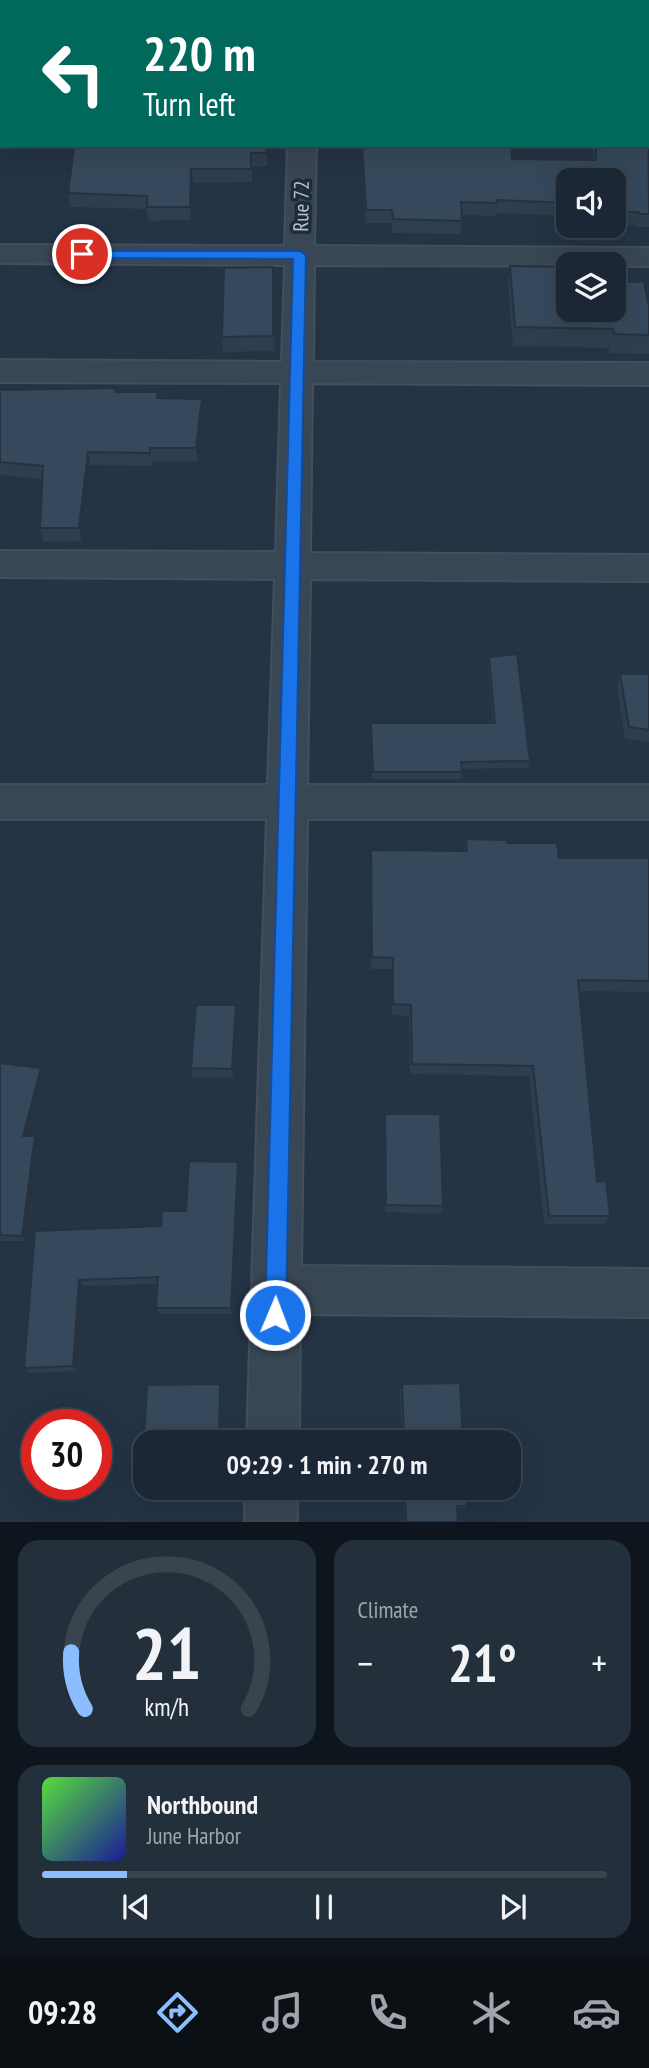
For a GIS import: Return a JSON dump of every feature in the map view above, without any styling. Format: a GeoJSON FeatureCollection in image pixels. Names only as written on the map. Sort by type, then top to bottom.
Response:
{"type":"FeatureCollection","features":[{"type":"Feature","properties":{"kind":"street","name":"Rue 72"},"geometry":{"type":"LineString","coordinates":[[272,1430],[302,147]]}},
{"type":"Feature","properties":{"kind":"street"},"geometry":{"type":"LineString","coordinates":[[0,254],[649,257]]}},
{"type":"Feature","properties":{"kind":"street"},"geometry":{"type":"LineString","coordinates":[[0,371],[649,374]]}},
{"type":"Feature","properties":{"kind":"street"},"geometry":{"type":"LineString","coordinates":[[0,564],[649,568]]}},
{"type":"Feature","properties":{"kind":"street"},"geometry":{"type":"LineString","coordinates":[[0,802],[649,802]]}},
{"type":"Feature","properties":{"kind":"street"},"geometry":{"type":"LineString","coordinates":[[276,1290],[649,1293]]}},
{"type":"Feature","properties":{"kind":"street"},"geometry":{"type":"LineString","coordinates":[[271,1500],[271,1522]]}},
{"type":"Feature","properties":{"kind":"building"},"geometry":{"type":"Polygon","coordinates":[[[74,147],[267,147],[266,153],[251,153],[251,169],[191,169],[190,207],[147,207],[147,196],[68,193],[74,147]]]}},
{"type":"Feature","properties":{"kind":"building"},"geometry":{"type":"Polygon","coordinates":[[[362,147],[511,147],[512,159],[596,160],[596,147],[648,147],[649,214],[626,212],[626,168],[556,168],[556,202],[497,200],[497,203],[461,202],[462,221],[393,219],[392,210],[366,210],[362,147]]]}},
{"type":"Feature","properties":{"kind":"building"},"geometry":{"type":"Polygon","coordinates":[[[510,266],[556,267],[556,322],[626,322],[626,282],[644,282],[649,307],[649,335],[614,334],[613,329],[515,327],[510,266]]]}},
{"type":"Feature","properties":{"kind":"building"},"geometry":{"type":"Polygon","coordinates":[[[273,267],[273,336],[222,337],[224,268],[273,267]]]}},
{"type":"Feature","properties":{"kind":"building"},"geometry":{"type":"Polygon","coordinates":[[[116,388],[115,392],[158,392],[157,398],[202,399],[196,448],[150,448],[150,453],[88,452],[79,528],[40,528],[43,466],[0,462],[0,390],[116,388]]]}},
{"type":"Feature","properties":{"kind":"building"},"geometry":{"type":"Polygon","coordinates":[[[517,654],[530,761],[461,762],[462,772],[373,772],[371,723],[495,723],[489,657],[517,654]]]}},
{"type":"Feature","properties":{"kind":"building"},"geometry":{"type":"Polygon","coordinates":[[[620,674],[649,674],[649,730],[629,727],[620,674]]]}},
{"type":"Feature","properties":{"kind":"building"},"geometry":{"type":"Polygon","coordinates":[[[466,839],[507,840],[507,843],[557,843],[559,858],[649,858],[649,981],[578,980],[597,1182],[606,1181],[610,1216],[549,1216],[533,1066],[412,1064],[411,1005],[393,1004],[393,958],[372,957],[371,850],[467,851],[466,839]]]}},
{"type":"Feature","properties":{"kind":"building"},"geometry":{"type":"Polygon","coordinates":[[[196,1005],[236,1005],[232,1069],[191,1068],[196,1005]]]}},
{"type":"Feature","properties":{"kind":"building"},"geometry":{"type":"Polygon","coordinates":[[[0,1063],[41,1068],[23,1136],[35,1136],[22,1236],[0,1235],[0,1063]]]}},
{"type":"Feature","properties":{"kind":"building"},"geometry":{"type":"Polygon","coordinates":[[[385,1114],[440,1114],[443,1206],[386,1205],[385,1114]]]}},
{"type":"Feature","properties":{"kind":"building"},"geometry":{"type":"Polygon","coordinates":[[[189,1161],[238,1162],[231,1308],[156,1308],[158,1277],[79,1280],[73,1366],[24,1368],[35,1231],[161,1226],[162,1211],[186,1211],[189,1161]]]}},
{"type":"Feature","properties":{"kind":"building"},"geometry":{"type":"Polygon","coordinates":[[[460,1383],[462,1430],[404,1430],[402,1384],[460,1383]]]}},
{"type":"Feature","properties":{"kind":"building"},"geometry":{"type":"Polygon","coordinates":[[[220,1384],[219,1430],[145,1430],[147,1385],[220,1384]]]}},
{"type":"Feature","properties":{"kind":"building"},"geometry":{"type":"Polygon","coordinates":[[[405,1500],[467,1500],[467,1506],[457,1506],[458,1522],[406,1522],[405,1500]]]}},
{"type":"Feature","properties":{"kind":"route"},"geometry":{"type":"LineString","coordinates":[[82,254],[300,255],[275,1315]]}}]}
